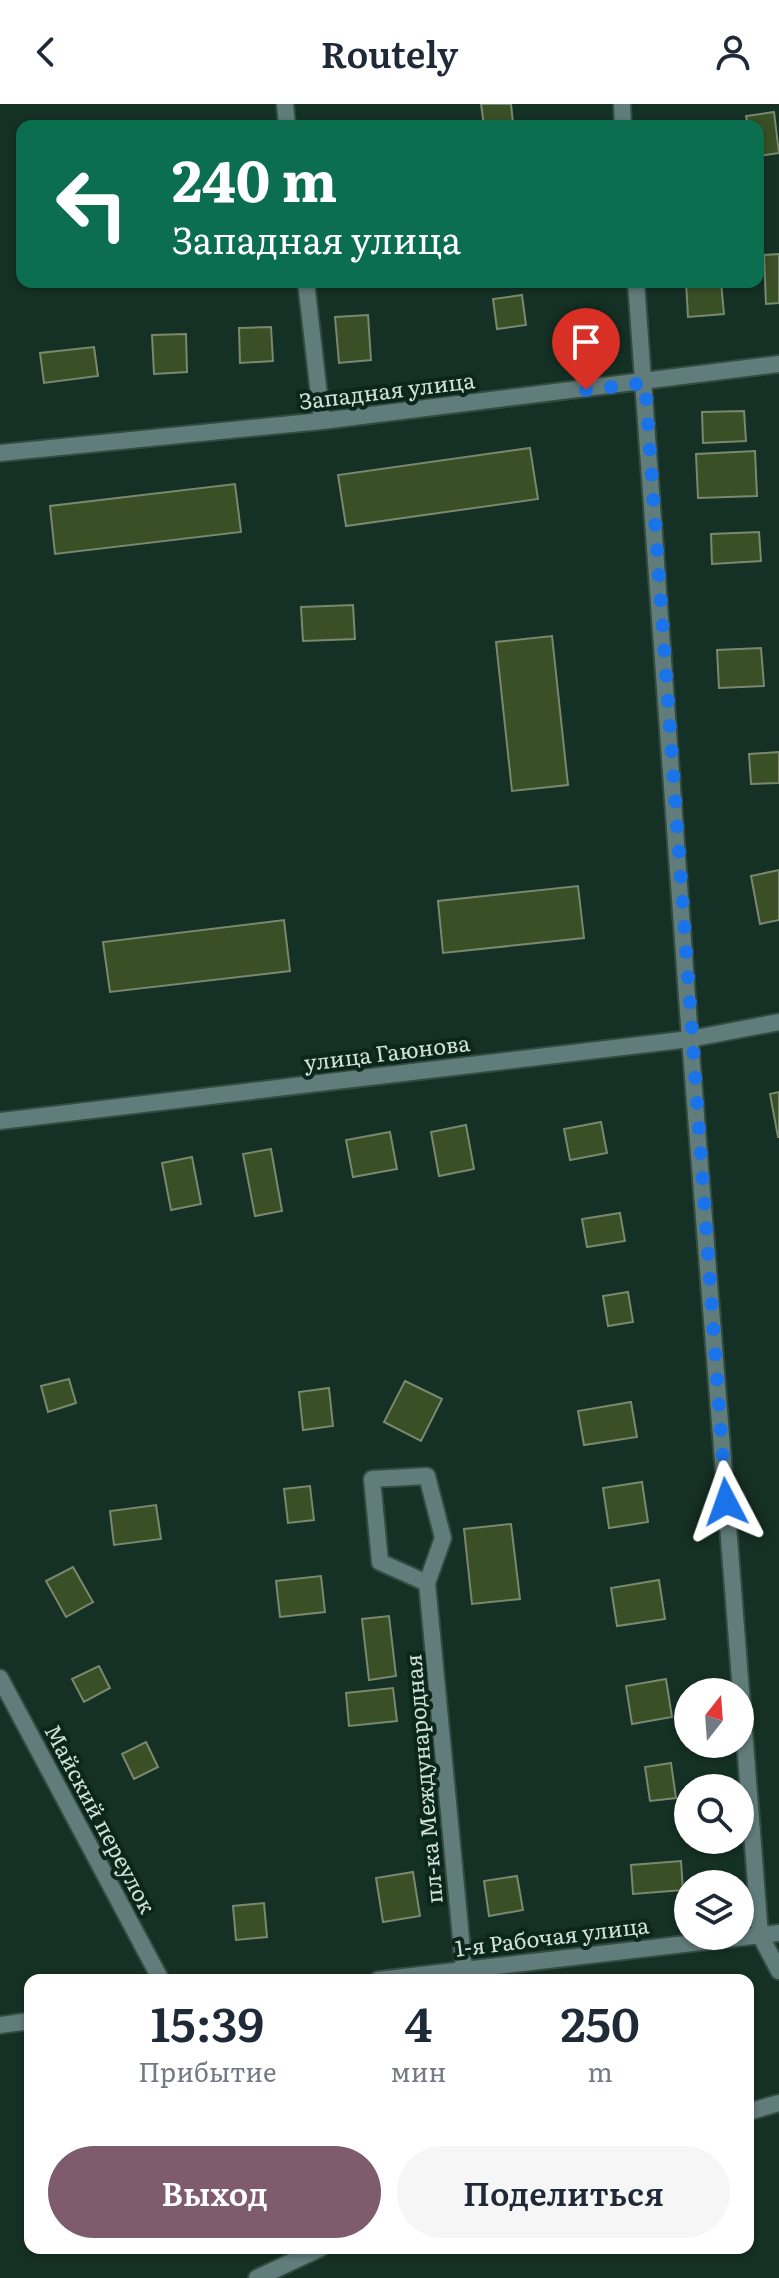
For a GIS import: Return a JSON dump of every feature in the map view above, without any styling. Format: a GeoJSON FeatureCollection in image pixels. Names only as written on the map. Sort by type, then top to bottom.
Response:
{"type":"FeatureCollection","features":[{"type":"Feature","properties":{"kind":"street"},"geometry":{"type":"LineString","coordinates":[[307,288],[322,421]]}},
{"type":"Feature","properties":{"kind":"street"},"geometry":{"type":"LineString","coordinates":[[637,288],[690,1039],[760,1935],[779,1971]]}},
{"type":"Feature","properties":{"kind":"street","name":"Западная улица"},"geometry":{"type":"LineString","coordinates":[[0,453],[322,421],[779,364]]}},
{"type":"Feature","properties":{"kind":"street","name":"улица Гаюнова"},"geometry":{"type":"LineString","coordinates":[[0,1121],[690,1039],[779,1022]]}},
{"type":"Feature","properties":{"kind":"street","name":"пл-ка Международная"},"geometry":{"type":"LineString","coordinates":[[427,1583],[380,1562],[372,1479],[427,1476],[443,1538],[427,1583],[464,1970]]}},
{"type":"Feature","properties":{"kind":"street","name":"Майский переулок"},"geometry":{"type":"LineString","coordinates":[[0,1678],[158,1974]]}},
{"type":"Feature","properties":{"kind":"street","name":"1-я Рабочая улица"},"geometry":{"type":"LineString","coordinates":[[430,1974],[779,1933]]}},
{"type":"Feature","properties":{"kind":"street"},"geometry":{"type":"LineString","coordinates":[[0,2025],[24,2022]]}},
{"type":"Feature","properties":{"kind":"street"},"geometry":{"type":"LineString","coordinates":[[754,2110],[779,2103]]}},
{"type":"Feature","properties":{"kind":"street"},"geometry":{"type":"LineString","coordinates":[[257,2278],[308,2254]]}},
{"type":"Feature","properties":{"kind":"building"},"geometry":{"type":"Polygon","coordinates":[[[481,104],[511,104],[513,120],[483,120],[481,104]]]}},
{"type":"Feature","properties":{"kind":"building"},"geometry":{"type":"Polygon","coordinates":[[[774,112],[779,153],[764,155],[764,120],[747,120],[746,116],[774,112]]]}},
{"type":"Feature","properties":{"kind":"building"},"geometry":{"type":"Polygon","coordinates":[[[779,254],[779,303],[766,304],[764,255],[779,254]]]}},
{"type":"Feature","properties":{"kind":"building"},"geometry":{"type":"Polygon","coordinates":[[[686,288],[722,288],[724,314],[688,317],[686,288]]]}},
{"type":"Feature","properties":{"kind":"building"},"geometry":{"type":"Polygon","coordinates":[[[522,295],[526,325],[497,329],[493,299],[522,295]]]}},
{"type":"Feature","properties":{"kind":"building"},"geometry":{"type":"Polygon","coordinates":[[[368,315],[371,360],[339,363],[335,317],[368,315]]]}},
{"type":"Feature","properties":{"kind":"building"},"geometry":{"type":"Polygon","coordinates":[[[271,327],[273,361],[240,363],[239,328],[271,327]]]}},
{"type":"Feature","properties":{"kind":"building"},"geometry":{"type":"Polygon","coordinates":[[[186,334],[187,372],[154,374],[152,335],[186,334]]]}},
{"type":"Feature","properties":{"kind":"building"},"geometry":{"type":"Polygon","coordinates":[[[94,347],[98,376],[44,383],[40,353],[94,347]]]}},
{"type":"Feature","properties":{"kind":"building"},"geometry":{"type":"Polygon","coordinates":[[[744,411],[746,441],[703,443],[702,412],[744,411]]]}},
{"type":"Feature","properties":{"kind":"building"},"geometry":{"type":"Polygon","coordinates":[[[530,448],[538,499],[346,526],[338,475],[530,448]]]}},
{"type":"Feature","properties":{"kind":"building"},"geometry":{"type":"Polygon","coordinates":[[[755,451],[757,496],[698,498],[696,454],[755,451]]]}},
{"type":"Feature","properties":{"kind":"building"},"geometry":{"type":"Polygon","coordinates":[[[235,484],[241,532],[55,554],[50,506],[235,484]]]}},
{"type":"Feature","properties":{"kind":"building"},"geometry":{"type":"Polygon","coordinates":[[[759,532],[761,561],[712,564],[711,534],[759,532]]]}},
{"type":"Feature","properties":{"kind":"building"},"geometry":{"type":"Polygon","coordinates":[[[353,605],[355,639],[303,641],[301,607],[353,605]]]}},
{"type":"Feature","properties":{"kind":"building"},"geometry":{"type":"Polygon","coordinates":[[[552,636],[568,785],[512,791],[496,642],[552,636]]]}},
{"type":"Feature","properties":{"kind":"building"},"geometry":{"type":"Polygon","coordinates":[[[761,648],[764,686],[719,688],[717,650],[761,648]]]}},
{"type":"Feature","properties":{"kind":"building"},"geometry":{"type":"Polygon","coordinates":[[[779,752],[779,783],[751,784],[749,754],[779,752]]]}},
{"type":"Feature","properties":{"kind":"building"},"geometry":{"type":"Polygon","coordinates":[[[779,870],[779,920],[760,924],[751,876],[779,870]]]}},
{"type":"Feature","properties":{"kind":"building"},"geometry":{"type":"Polygon","coordinates":[[[578,886],[584,938],[443,953],[438,901],[578,886]]]}},
{"type":"Feature","properties":{"kind":"building"},"geometry":{"type":"Polygon","coordinates":[[[284,920],[290,971],[110,992],[103,942],[284,920]]]}},
{"type":"Feature","properties":{"kind":"building"},"geometry":{"type":"Polygon","coordinates":[[[779,1092],[779,1137],[778,1137],[770,1094],[779,1092]]]}},
{"type":"Feature","properties":{"kind":"building"},"geometry":{"type":"Polygon","coordinates":[[[601,1122],[607,1153],[570,1160],[564,1129],[601,1122]]]}},
{"type":"Feature","properties":{"kind":"building"},"geometry":{"type":"Polygon","coordinates":[[[466,1125],[474,1169],[439,1176],[431,1132],[466,1125]]]}},
{"type":"Feature","properties":{"kind":"building"},"geometry":{"type":"Polygon","coordinates":[[[390,1132],[397,1169],[353,1177],[346,1140],[390,1132]]]}},
{"type":"Feature","properties":{"kind":"building"},"geometry":{"type":"Polygon","coordinates":[[[271,1149],[282,1211],[255,1216],[243,1154],[271,1149]]]}},
{"type":"Feature","properties":{"kind":"building"},"geometry":{"type":"Polygon","coordinates":[[[192,1157],[201,1204],[171,1210],[162,1163],[192,1157]]]}},
{"type":"Feature","properties":{"kind":"building"},"geometry":{"type":"Polygon","coordinates":[[[620,1213],[625,1241],[587,1247],[582,1219],[620,1213]]]}},
{"type":"Feature","properties":{"kind":"building"},"geometry":{"type":"Polygon","coordinates":[[[628,1292],[633,1322],[608,1326],[603,1296],[628,1292]]]}},
{"type":"Feature","properties":{"kind":"building"},"geometry":{"type":"Polygon","coordinates":[[[69,1379],[76,1403],[48,1412],[41,1386],[69,1379]]]}},
{"type":"Feature","properties":{"kind":"building"},"geometry":{"type":"Polygon","coordinates":[[[405,1381],[442,1399],[421,1441],[384,1422],[405,1381]]]}},
{"type":"Feature","properties":{"kind":"building"},"geometry":{"type":"Polygon","coordinates":[[[329,1388],[333,1426],[303,1430],[299,1392],[329,1388]]]}},
{"type":"Feature","properties":{"kind":"building"},"geometry":{"type":"Polygon","coordinates":[[[631,1402],[637,1437],[584,1445],[578,1411],[631,1402]]]}},
{"type":"Feature","properties":{"kind":"building"},"geometry":{"type":"Polygon","coordinates":[[[642,1482],[648,1522],[609,1528],[603,1488],[642,1482]]]}},
{"type":"Feature","properties":{"kind":"building"},"geometry":{"type":"Polygon","coordinates":[[[310,1486],[314,1520],[288,1523],[284,1489],[310,1486]]]}},
{"type":"Feature","properties":{"kind":"building"},"geometry":{"type":"Polygon","coordinates":[[[156,1505],[161,1539],[114,1545],[110,1511],[156,1505]]]}},
{"type":"Feature","properties":{"kind":"building"},"geometry":{"type":"Polygon","coordinates":[[[511,1524],[520,1599],[472,1604],[464,1529],[511,1524]]]}},
{"type":"Feature","properties":{"kind":"building"},"geometry":{"type":"Polygon","coordinates":[[[73,1567],[93,1602],[66,1617],[46,1581],[73,1567]]]}},
{"type":"Feature","properties":{"kind":"building"},"geometry":{"type":"Polygon","coordinates":[[[321,1576],[325,1612],[280,1617],[276,1581],[321,1576]]]}},
{"type":"Feature","properties":{"kind":"building"},"geometry":{"type":"Polygon","coordinates":[[[659,1580],[665,1619],[617,1626],[611,1588],[659,1580]]]}},
{"type":"Feature","properties":{"kind":"building"},"geometry":{"type":"Polygon","coordinates":[[[389,1616],[396,1676],[369,1680],[362,1619],[389,1616]]]}},
{"type":"Feature","properties":{"kind":"building"},"geometry":{"type":"Polygon","coordinates":[[[99,1666],[110,1688],[84,1702],[72,1679],[99,1666]]]}},
{"type":"Feature","properties":{"kind":"building"},"geometry":{"type":"Polygon","coordinates":[[[666,1679],[672,1717],[632,1724],[626,1686],[666,1679]]]}},
{"type":"Feature","properties":{"kind":"building"},"geometry":{"type":"Polygon","coordinates":[[[393,1688],[397,1721],[349,1726],[346,1693],[393,1688]]]}},
{"type":"Feature","properties":{"kind":"building"},"geometry":{"type":"Polygon","coordinates":[[[146,1742],[158,1767],[134,1779],[122,1754],[146,1742]]]}},
{"type":"Feature","properties":{"kind":"building"},"geometry":{"type":"Polygon","coordinates":[[[671,1763],[674,1798],[650,1801],[645,1767],[671,1763]]]}},
{"type":"Feature","properties":{"kind":"building"},"geometry":{"type":"Polygon","coordinates":[[[681,1861],[682,1870],[674,1870],[674,1891],[633,1894],[631,1865],[681,1861]]]}},
{"type":"Feature","properties":{"kind":"building"},"geometry":{"type":"Polygon","coordinates":[[[413,1872],[420,1916],[383,1922],[376,1878],[413,1872]]]}},
{"type":"Feature","properties":{"kind":"building"},"geometry":{"type":"Polygon","coordinates":[[[517,1876],[523,1910],[489,1916],[484,1881],[517,1876]]]}},
{"type":"Feature","properties":{"kind":"building"},"geometry":{"type":"Polygon","coordinates":[[[264,1903],[267,1937],[236,1940],[233,1906],[264,1903]]]}},
{"type":"Feature","properties":{"kind":"route"},"geometry":{"type":"LineString","coordinates":[[586,390],[645,383],[690,1039],[726,1502]]}}]}
